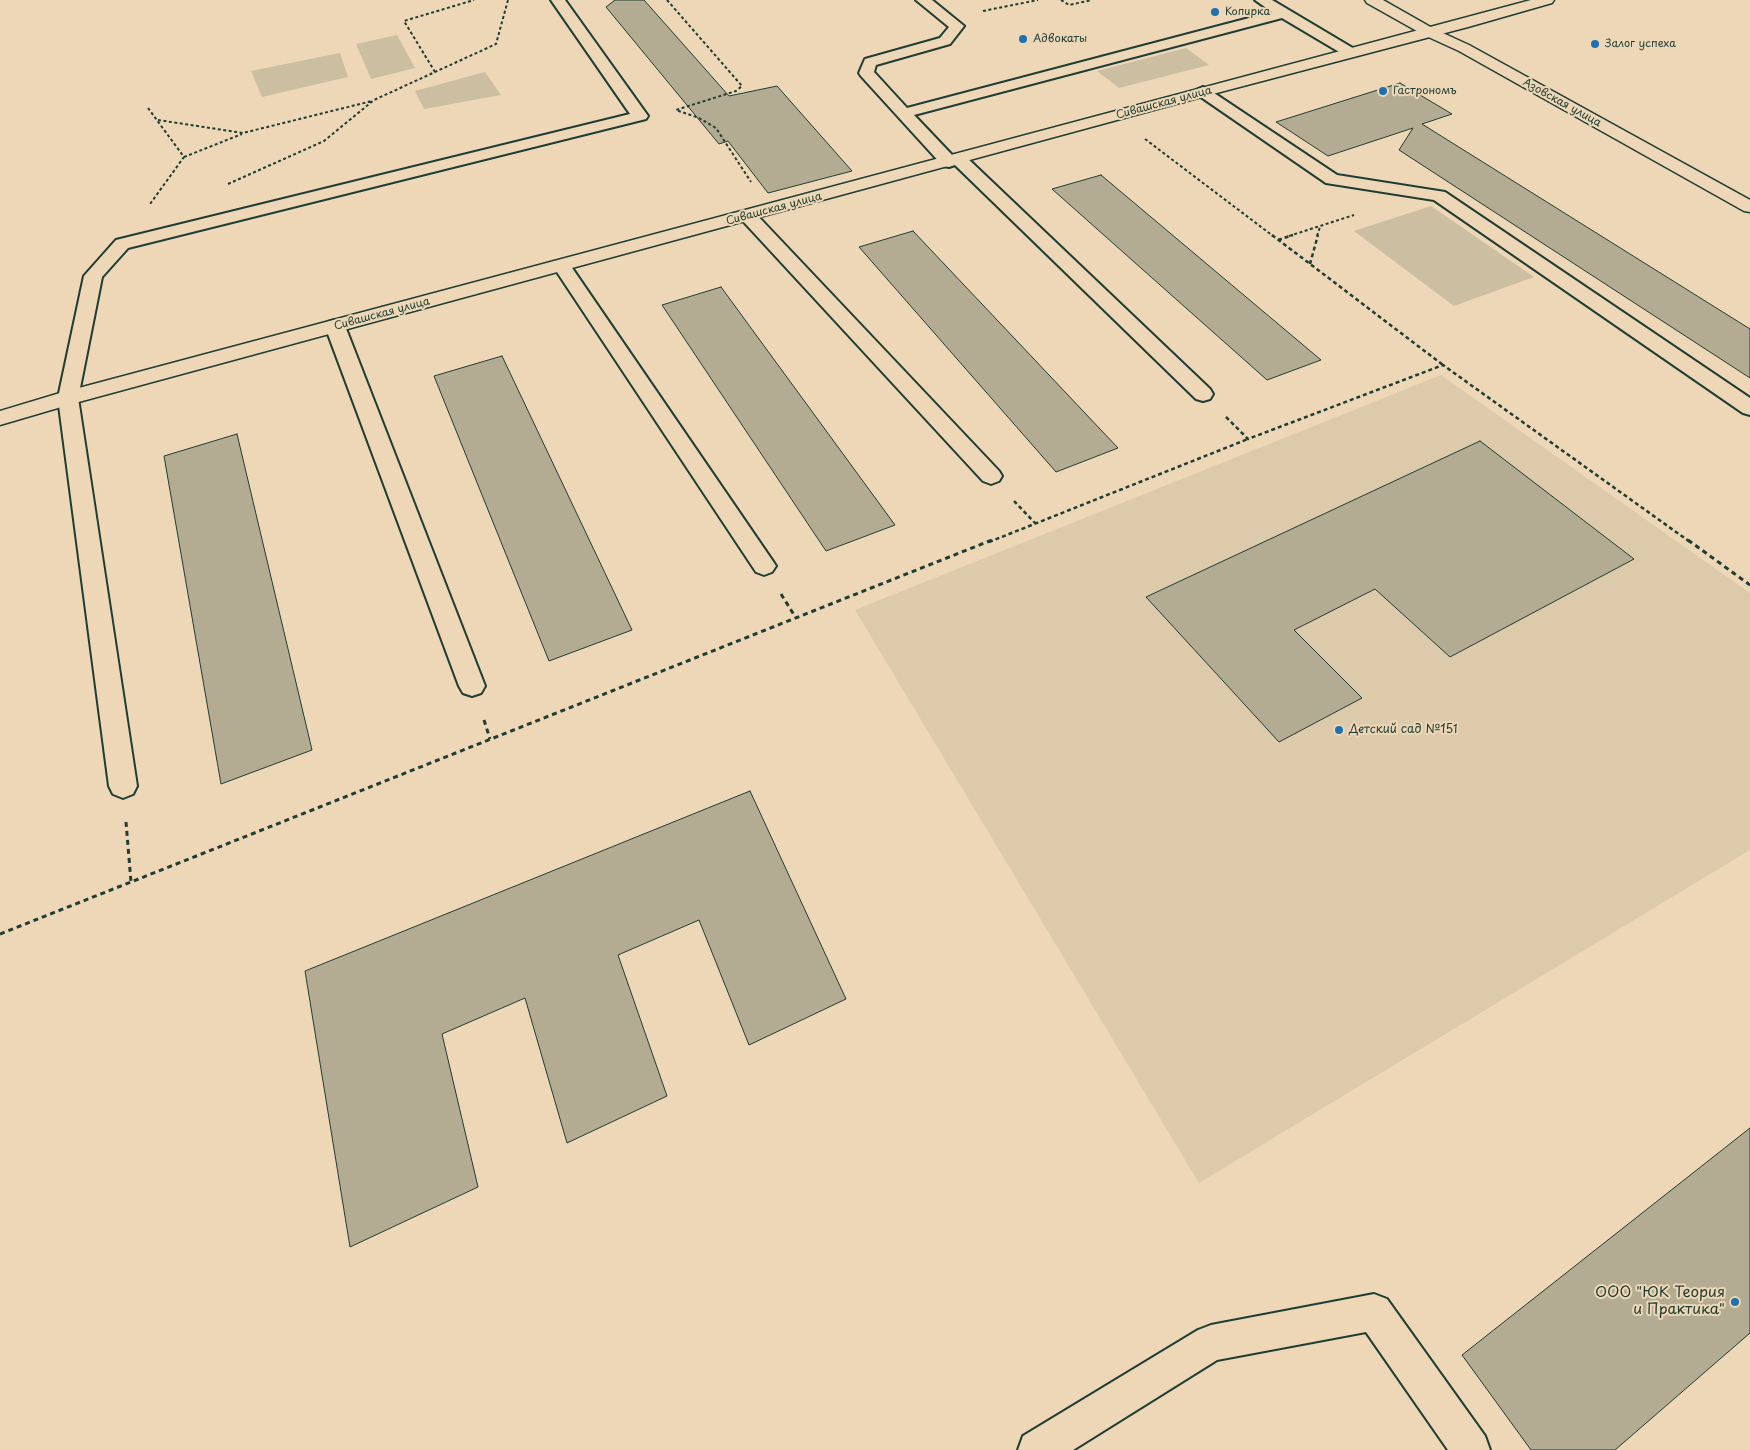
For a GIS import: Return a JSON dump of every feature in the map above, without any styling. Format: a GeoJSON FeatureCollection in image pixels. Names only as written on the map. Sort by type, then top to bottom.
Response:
{"type":"FeatureCollection","features":[{"type":"Feature","properties":{"kind":"street","name":"Азовская улица"},"geometry":{"type":"LineString","coordinates":[[1372,0],[1429,32],[1464,48],[1750,207]]}},
{"type":"Feature","properties":{"kind":"street","name":"Сивашская улица"},"geometry":{"type":"LineString","coordinates":[[0,418],[68,398],[1547,0]]}},
{"type":"Feature","properties":{"kind":"lane"},"geometry":{"type":"LineString","coordinates":[[123,786],[68,398],[93,276],[122,244],[640,116],[558,0]]}},
{"type":"Feature","properties":{"kind":"lane"},"geometry":{"type":"LineString","coordinates":[[923,0],[957,26],[945,41],[870,62],[866,73],[954,161],[1203,394]]}},
{"type":"Feature","properties":{"kind":"lane"},"geometry":{"type":"LineString","coordinates":[[1262,0],[1351,53]]}},
{"type":"Feature","properties":{"kind":"lane"},"geometry":{"type":"LineString","coordinates":[[905,113],[1285,13]]}},
{"type":"Feature","properties":{"kind":"lane"},"geometry":{"type":"LineString","coordinates":[[1203,92],[1332,180],[1439,196],[1750,408]]}},
{"type":"Feature","properties":{"kind":"lane"},"geometry":{"type":"LineString","coordinates":[[748,216],[991,476]]}},
{"type":"Feature","properties":{"kind":"lane"},"geometry":{"type":"LineString","coordinates":[[562,266],[764,566]]}},
{"type":"Feature","properties":{"kind":"lane"},"geometry":{"type":"LineString","coordinates":[[335,326],[472,686]]}},
{"type":"Feature","properties":{"kind":"lane"},"geometry":{"type":"LineString","coordinates":[[1037,1450],[1211,1343],[1374,1312],[1472,1450]]}},
{"type":"Feature","properties":{"kind":"path"},"geometry":{"type":"LineString","coordinates":[[435,72],[404,21],[474,0]]}},
{"type":"Feature","properties":{"kind":"path"},"geometry":{"type":"LineString","coordinates":[[122,244],[184,157],[243,133],[374,100],[496,44],[508,0]]}},
{"type":"Feature","properties":{"kind":"path"},"geometry":{"type":"LineString","coordinates":[[667,0],[742,86],[736,91],[676,110],[699,118],[716,128],[753,185]]}},
{"type":"Feature","properties":{"kind":"path"},"geometry":{"type":"LineString","coordinates":[[1009,6],[1038,0]]}},
{"type":"Feature","properties":{"kind":"path"},"geometry":{"type":"LineString","coordinates":[[1061,0],[1069,5],[1092,0]]}},
{"type":"Feature","properties":{"kind":"path"},"geometry":{"type":"LineString","coordinates":[[225,185],[324,141],[374,100]]}},
{"type":"Feature","properties":{"kind":"path"},"geometry":{"type":"LineString","coordinates":[[148,108],[184,157]]}},
{"type":"Feature","properties":{"kind":"path"},"geometry":{"type":"LineString","coordinates":[[158,120],[243,133]]}},
{"type":"Feature","properties":{"kind":"path"},"geometry":{"type":"LineString","coordinates":[[1144,139],[1443,365],[1750,585]]}},
{"type":"Feature","properties":{"kind":"path"},"geometry":{"type":"LineString","coordinates":[[1278,240],[1320,227],[1310,264]]}},
{"type":"Feature","properties":{"kind":"path"},"geometry":{"type":"LineString","coordinates":[[0,934],[1248,439],[1443,365]]}},
{"type":"Feature","properties":{"kind":"path"},"geometry":{"type":"LineString","coordinates":[[1203,394],[1248,439]]}},
{"type":"Feature","properties":{"kind":"path"},"geometry":{"type":"LineString","coordinates":[[123,786],[132,882]]}},
{"type":"Feature","properties":{"kind":"shaded area"},"geometry":{"type":"Polygon","coordinates":[[[397,35],[415,68],[371,79],[356,44],[397,35]]]}},
{"type":"Feature","properties":{"kind":"shaded area"},"geometry":{"type":"Polygon","coordinates":[[[1186,48],[1209,65],[1119,88],[1097,71],[1186,48]]]}},
{"type":"Feature","properties":{"kind":"shaded area"},"geometry":{"type":"Polygon","coordinates":[[[340,53],[348,77],[262,97],[251,71],[340,53]]]}},
{"type":"Feature","properties":{"kind":"shaded area"},"geometry":{"type":"Polygon","coordinates":[[[485,72],[501,95],[424,109],[415,91],[485,72]]]}},
{"type":"Feature","properties":{"kind":"shaded area"},"geometry":{"type":"Polygon","coordinates":[[[1431,206],[1534,277],[1454,306],[1354,231],[1431,206]]]}},
{"type":"Feature","properties":{"kind":"shaded area","name":"Детский сад №151"},"geometry":{"type":"Polygon","coordinates":[[[1441,375],[1750,593],[1750,850],[1199,1183],[855,610],[1441,375]]]}},
{"type":"Feature","properties":{"kind":"building"},"geometry":{"type":"Polygon","coordinates":[[[615,0],[644,0],[729,96],[777,86],[852,171],[768,193],[728,141],[719,144],[606,7],[615,0]]]}},
{"type":"Feature","properties":{"kind":"building"},"geometry":{"type":"Polygon","coordinates":[[[1400,83],[1452,114],[1422,124],[1750,329],[1750,378],[1399,150],[1413,128],[1328,156],[1276,122],[1400,83]]]}},
{"type":"Feature","properties":{"kind":"building"},"geometry":{"type":"Polygon","coordinates":[[[1101,175],[1321,360],[1267,380],[1052,189],[1101,175]]]}},
{"type":"Feature","properties":{"kind":"building"},"geometry":{"type":"Polygon","coordinates":[[[913,231],[1118,448],[1056,472],[859,247],[913,231]]]}},
{"type":"Feature","properties":{"kind":"building"},"geometry":{"type":"Polygon","coordinates":[[[721,287],[895,525],[826,551],[662,305],[721,287]]]}},
{"type":"Feature","properties":{"kind":"building"},"geometry":{"type":"Polygon","coordinates":[[[502,356],[632,630],[549,661],[434,376],[502,356]]]}},
{"type":"Feature","properties":{"kind":"building"},"geometry":{"type":"Polygon","coordinates":[[[237,434],[312,750],[221,784],[164,456],[237,434]]]}},
{"type":"Feature","properties":{"kind":"building"},"geometry":{"type":"Polygon","coordinates":[[[1480,441],[1634,559],[1450,657],[1375,589],[1294,630],[1362,698],[1279,742],[1146,597],[1480,441]]]}},
{"type":"Feature","properties":{"kind":"building"},"geometry":{"type":"Polygon","coordinates":[[[750,791],[846,999],[749,1045],[699,920],[618,955],[667,1096],[567,1143],[525,998],[442,1034],[478,1187],[350,1247],[305,971],[750,791]]]}},
{"type":"Feature","properties":{"kind":"building"},"geometry":{"type":"Polygon","coordinates":[[[1750,1128],[1750,1333],[1615,1450],[1531,1450],[1462,1355],[1750,1128]]]}},
{"type":"Feature","properties":{"kind":"place","name":"Копирка"},"geometry":{"type":"Point","coordinates":[1215,12]}},
{"type":"Feature","properties":{"kind":"place","name":"Адвокаты"},"geometry":{"type":"Point","coordinates":[1023,39]}},
{"type":"Feature","properties":{"kind":"place","name":"Залог успеха"},"geometry":{"type":"Point","coordinates":[1595,44]}},
{"type":"Feature","properties":{"kind":"place","name":"Гастрономъ"},"geometry":{"type":"Point","coordinates":[1383,91]}},
{"type":"Feature","properties":{"kind":"place","name":"Детский сад №151"},"geometry":{"type":"Point","coordinates":[1339,730]}},
{"type":"Feature","properties":{"kind":"place","name":"ООО \"ЮК Теория и Практика\""},"geometry":{"type":"Point","coordinates":[1735,1302]}}]}
